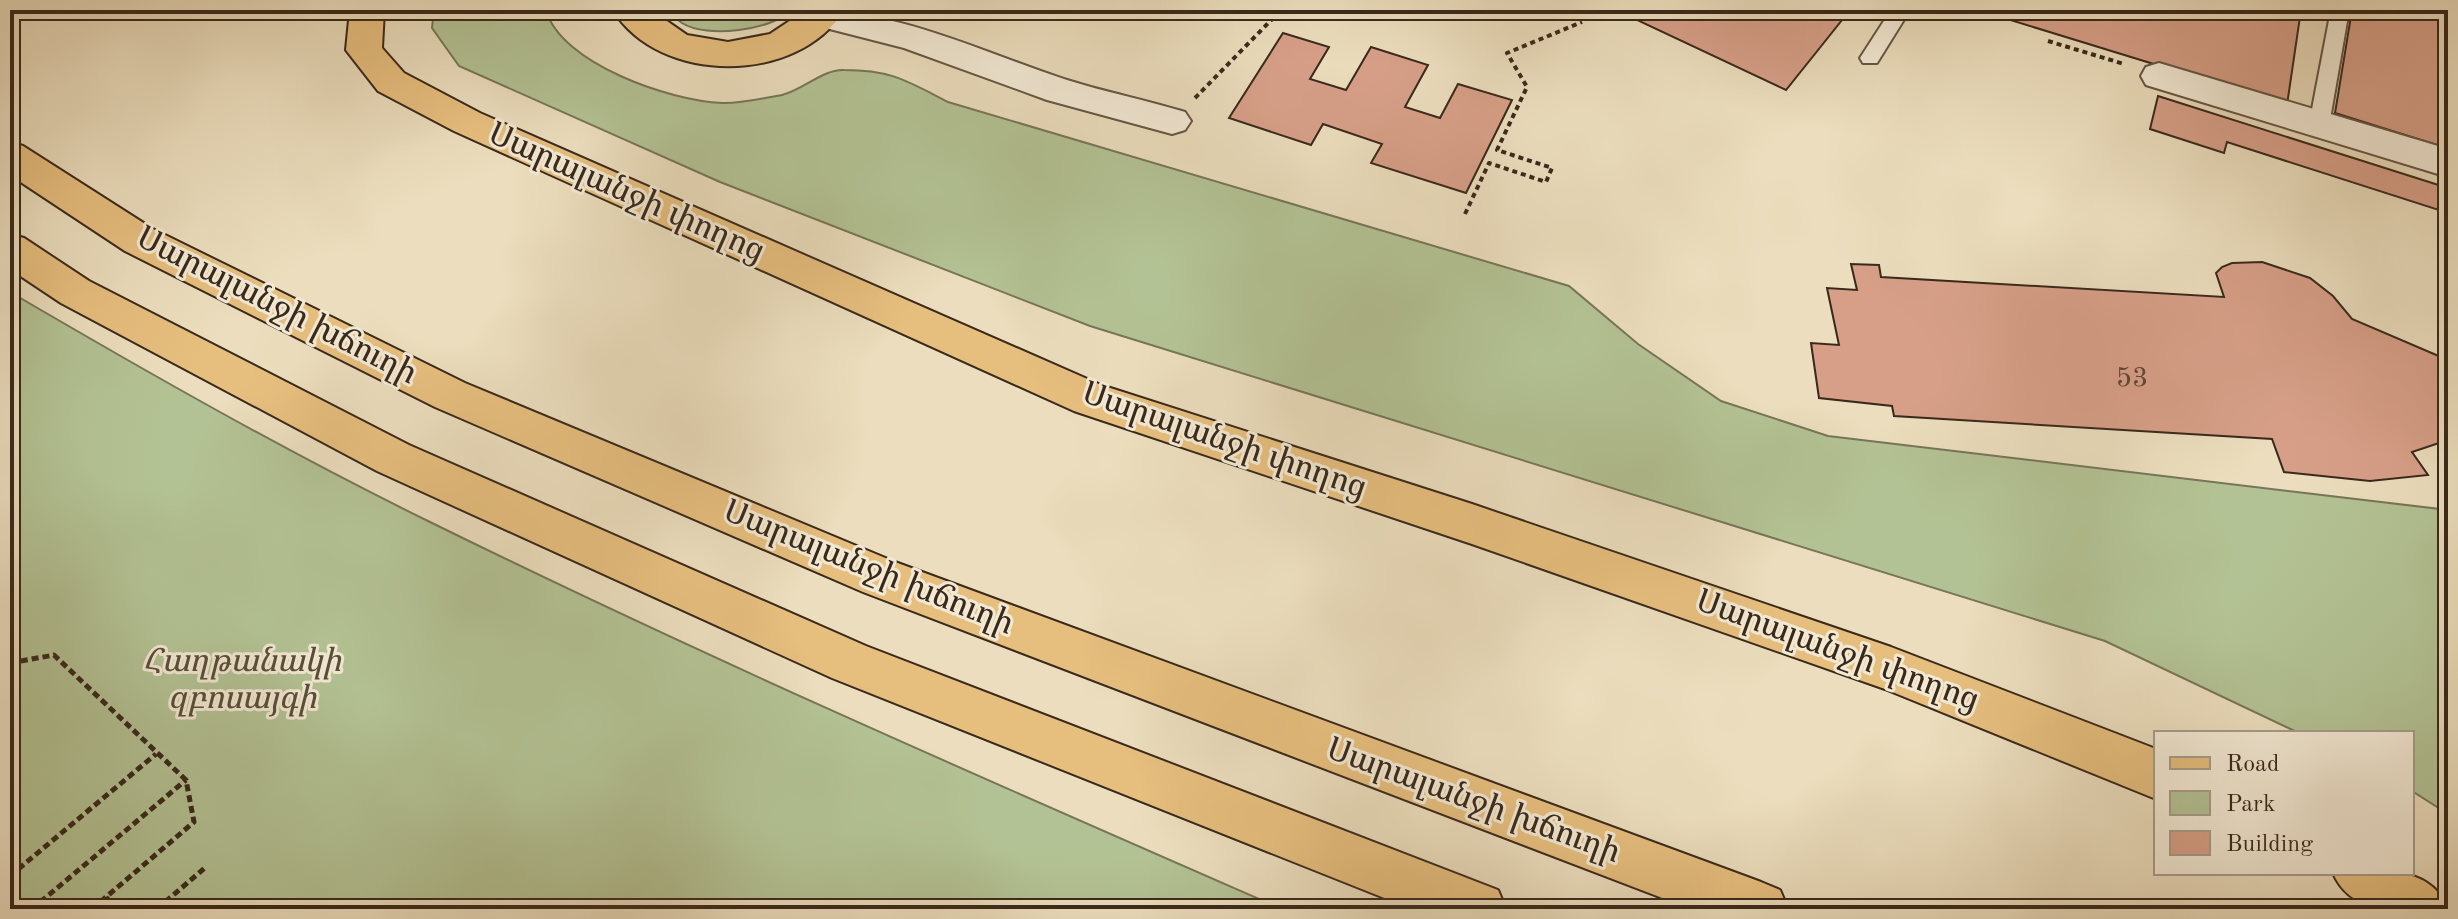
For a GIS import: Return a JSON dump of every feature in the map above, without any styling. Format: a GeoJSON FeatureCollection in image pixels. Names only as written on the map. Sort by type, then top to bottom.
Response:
{"type":"FeatureCollection","features":[{"type":"Feature","properties":{"kind":"main road","name":"Սարալանջի փողոց"},"geometry":{"type":"LineString","coordinates":[[367,10],[364,50],[391,82],[403,89],[481,129],[1089,399],[1472,524],[1891,669],[2154,773]]}},
{"type":"Feature","properties":{"kind":"main road"},"geometry":{"type":"LineString","coordinates":[[630,10],[661,37],[704,55],[748,54],[788,41],[813,26],[824,13]]}},
{"type":"Feature","properties":{"kind":"main road","name":"Սարալանջի խճուղի"},"geometry":{"type":"LineString","coordinates":[[10,156],[139,240],[464,401],[879,577],[1761,909]]}},
{"type":"Feature","properties":{"kind":"main road"},"geometry":{"type":"LineString","coordinates":[[10,249],[75,292],[407,464],[849,662],[1479,909]]}},
{"type":"Feature","properties":{"kind":"main road"},"geometry":{"type":"LineString","coordinates":[[2362,875],[2421,909]]}},
{"type":"Feature","properties":{"kind":"street"},"geometry":{"type":"LineString","coordinates":[[824,13],[913,38],[1060,91],[1172,121]]}},
{"type":"Feature","properties":{"kind":"street"},"geometry":{"type":"LineString","coordinates":[[2159,76],[2448,163]]}},
{"type":"Feature","properties":{"kind":"lane"},"geometry":{"type":"LineString","coordinates":[[1870,58],[1901,10]]}},
{"type":"Feature","properties":{"kind":"lane"},"geometry":{"type":"LineString","coordinates":[[2319,125],[2340,10]]}},
{"type":"Feature","properties":{"kind":"path"},"geometry":{"type":"LineString","coordinates":[[1172,121],[1281,10]]}},
{"type":"Feature","properties":{"kind":"path"},"geometry":{"type":"LineString","coordinates":[[1947,10],[1958,14]]}},
{"type":"Feature","properties":{"kind":"path"},"geometry":{"type":"LineString","coordinates":[[1465,214],[1489,163],[1546,182],[1552,168],[1497,150],[1527,87],[1507,53],[1608,11]]}},
{"type":"Feature","properties":{"kind":"path"},"geometry":{"type":"LineString","coordinates":[[2048,41],[2159,76]]}},
{"type":"Feature","properties":{"kind":"path"},"geometry":{"type":"LineString","coordinates":[[10,663],[54,655],[186,780],[194,822],[92,909]]}},
{"type":"Feature","properties":{"kind":"path"},"geometry":{"type":"LineString","coordinates":[[10,876],[156,753]]}},
{"type":"Feature","properties":{"kind":"path"},"geometry":{"type":"LineString","coordinates":[[32,909],[186,780]]}},
{"type":"Feature","properties":{"kind":"path"},"geometry":{"type":"LineString","coordinates":[[157,909],[207,866]]}},
{"type":"Feature","properties":{"kind":"path"},"geometry":{"type":"LineString","coordinates":[[106,897],[116,909]]}},
{"type":"Feature","properties":{"kind":"green space"},"geometry":{"type":"Polygon","coordinates":[[[434,10],[546,10],[556,29],[595,63],[648,87],[700,101],[736,103],[782,95],[836,71],[887,75],[948,102],[1569,286],[1638,344],[1721,401],[1828,436],[2448,510],[2448,814],[2414,792],[2414,731],[2295,731],[2105,641],[1090,326],[720,182],[459,66],[432,28],[434,10]]]}},
{"type":"Feature","properties":{"kind":"green space"},"geometry":{"type":"Polygon","coordinates":[[[668,10],[792,10],[770,23],[755,27],[707,31],[680,22],[668,10]]]}},
{"type":"Feature","properties":{"kind":"green space","name":"Հաղթանակի զբոսայգի"},"geometry":{"type":"Polygon","coordinates":[[[10,292],[269,439],[533,572],[853,720],[1282,909],[10,909],[10,292]]]}},
{"type":"Feature","properties":{"kind":"building"},"geometry":{"type":"Polygon","coordinates":[[[1646,10],[1850,10],[1786,90],[1637,20],[1646,10]]]}},
{"type":"Feature","properties":{"kind":"building"},"geometry":{"type":"Polygon","coordinates":[[[1978,10],[2301,10],[2287,105],[1978,10]]]}},
{"type":"Feature","properties":{"kind":"building"},"geometry":{"type":"Polygon","coordinates":[[[2352,10],[2448,10],[2448,73],[2440,146],[2335,113],[2352,10]]]}},
{"type":"Feature","properties":{"kind":"building"},"geometry":{"type":"Polygon","coordinates":[[[1283,33],[1329,47],[1310,79],[1346,90],[1371,47],[1428,65],[1405,107],[1440,118],[1458,84],[1512,100],[1466,193],[1371,163],[1382,144],[1323,124],[1311,145],[1229,118],[1283,33]]]}},
{"type":"Feature","properties":{"kind":"building"},"geometry":{"type":"Polygon","coordinates":[[[2158,96],[2448,188],[2448,213],[2227,142],[2224,153],[2150,129],[2158,96]]]}},
{"type":"Feature","properties":{"kind":"building"},"geometry":{"type":"Polygon","coordinates":[[[2262,262],[2310,278],[2333,296],[2352,319],[2448,360],[2448,440],[2412,452],[2428,475],[2370,481],[2284,472],[2272,439],[1894,416],[1892,406],[1819,398],[1811,343],[1839,345],[1827,288],[1857,290],[1851,264],[1879,265],[1881,277],[2224,297],[2216,273],[2222,267],[2232,263],[2262,262]]]}}]}
